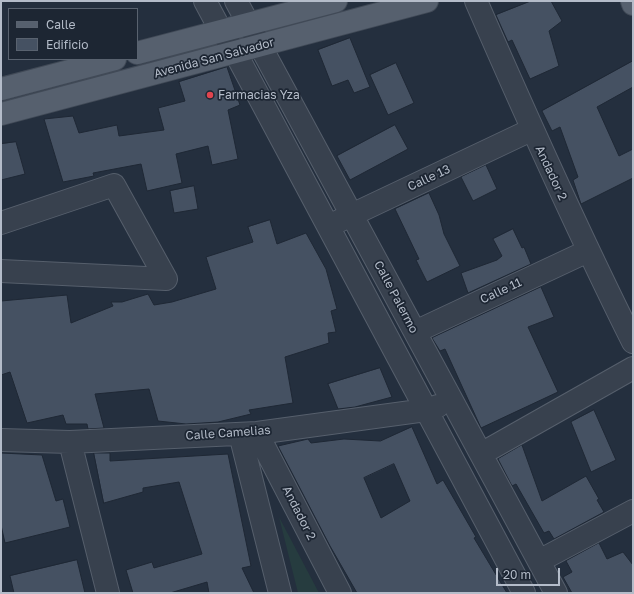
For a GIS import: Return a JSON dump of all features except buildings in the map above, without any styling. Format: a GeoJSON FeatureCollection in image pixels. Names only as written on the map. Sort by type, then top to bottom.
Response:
{"type":"FeatureCollection","features":[{"type":"Feature","properties":{"kind":"main road","name":"Avenida San Salvador"},"geometry":{"type":"LineString","coordinates":[[138,53],[336,1]]}},
{"type":"Feature","properties":{"kind":"main road","name":"Avenida San Salvador"},"geometry":{"type":"LineString","coordinates":[[1,114],[427,1]]}},
{"type":"Feature","properties":{"kind":"main road"},"geometry":{"type":"LineString","coordinates":[[1,89],[111,60]]}},
{"type":"Feature","properties":{"kind":"street"},"geometry":{"type":"LineString","coordinates":[[205,1],[221,31],[235,52],[524,593]]}},
{"type":"Feature","properties":{"kind":"street","name":"Calle Palermo"},"geometry":{"type":"LineString","coordinates":[[236,1],[556,593]]}},
{"type":"Feature","properties":{"kind":"street","name":"Andador 2"},"geometry":{"type":"LineString","coordinates":[[476,1],[532,130],[588,251],[633,342]]}},
{"type":"Feature","properties":{"kind":"street","name":"Calle 13"},"geometry":{"type":"LineString","coordinates":[[328,227],[352,214],[532,130]]}},
{"type":"Feature","properties":{"kind":"street"},"geometry":{"type":"LineString","coordinates":[[1,223],[114,185],[166,279],[1,271]]}},
{"type":"Feature","properties":{"kind":"street","name":"Calle 11"},"geometry":{"type":"LineString","coordinates":[[415,332],[588,251]]}},
{"type":"Feature","properties":{"kind":"street"},"geometry":{"type":"LineString","coordinates":[[481,454],[633,368]]}},
{"type":"Feature","properties":{"kind":"street","name":"Calle Camelias"},"geometry":{"type":"LineString","coordinates":[[1,440],[70,442],[248,433],[426,410],[453,401]]}},
{"type":"Feature","properties":{"kind":"street"},"geometry":{"type":"LineString","coordinates":[[248,433],[280,593]]}},
{"type":"Feature","properties":{"kind":"street","name":"Andador 2"},"geometry":{"type":"LineString","coordinates":[[248,433],[340,593]]}},
{"type":"Feature","properties":{"kind":"street"},"geometry":{"type":"LineString","coordinates":[[70,442],[108,593]]}},
{"type":"Feature","properties":{"kind":"street"},"geometry":{"type":"LineString","coordinates":[[539,561],[633,511]]}},
{"type":"Feature","properties":{"kind":"green space"},"geometry":{"type":"Polygon","coordinates":[[[279,517],[319,593],[298,593],[279,517]]]}},
{"type":"Feature","properties":{"kind":"place","name":"Farmacias Yza"},"geometry":{"type":"Point","coordinates":[210,95]}}]}
